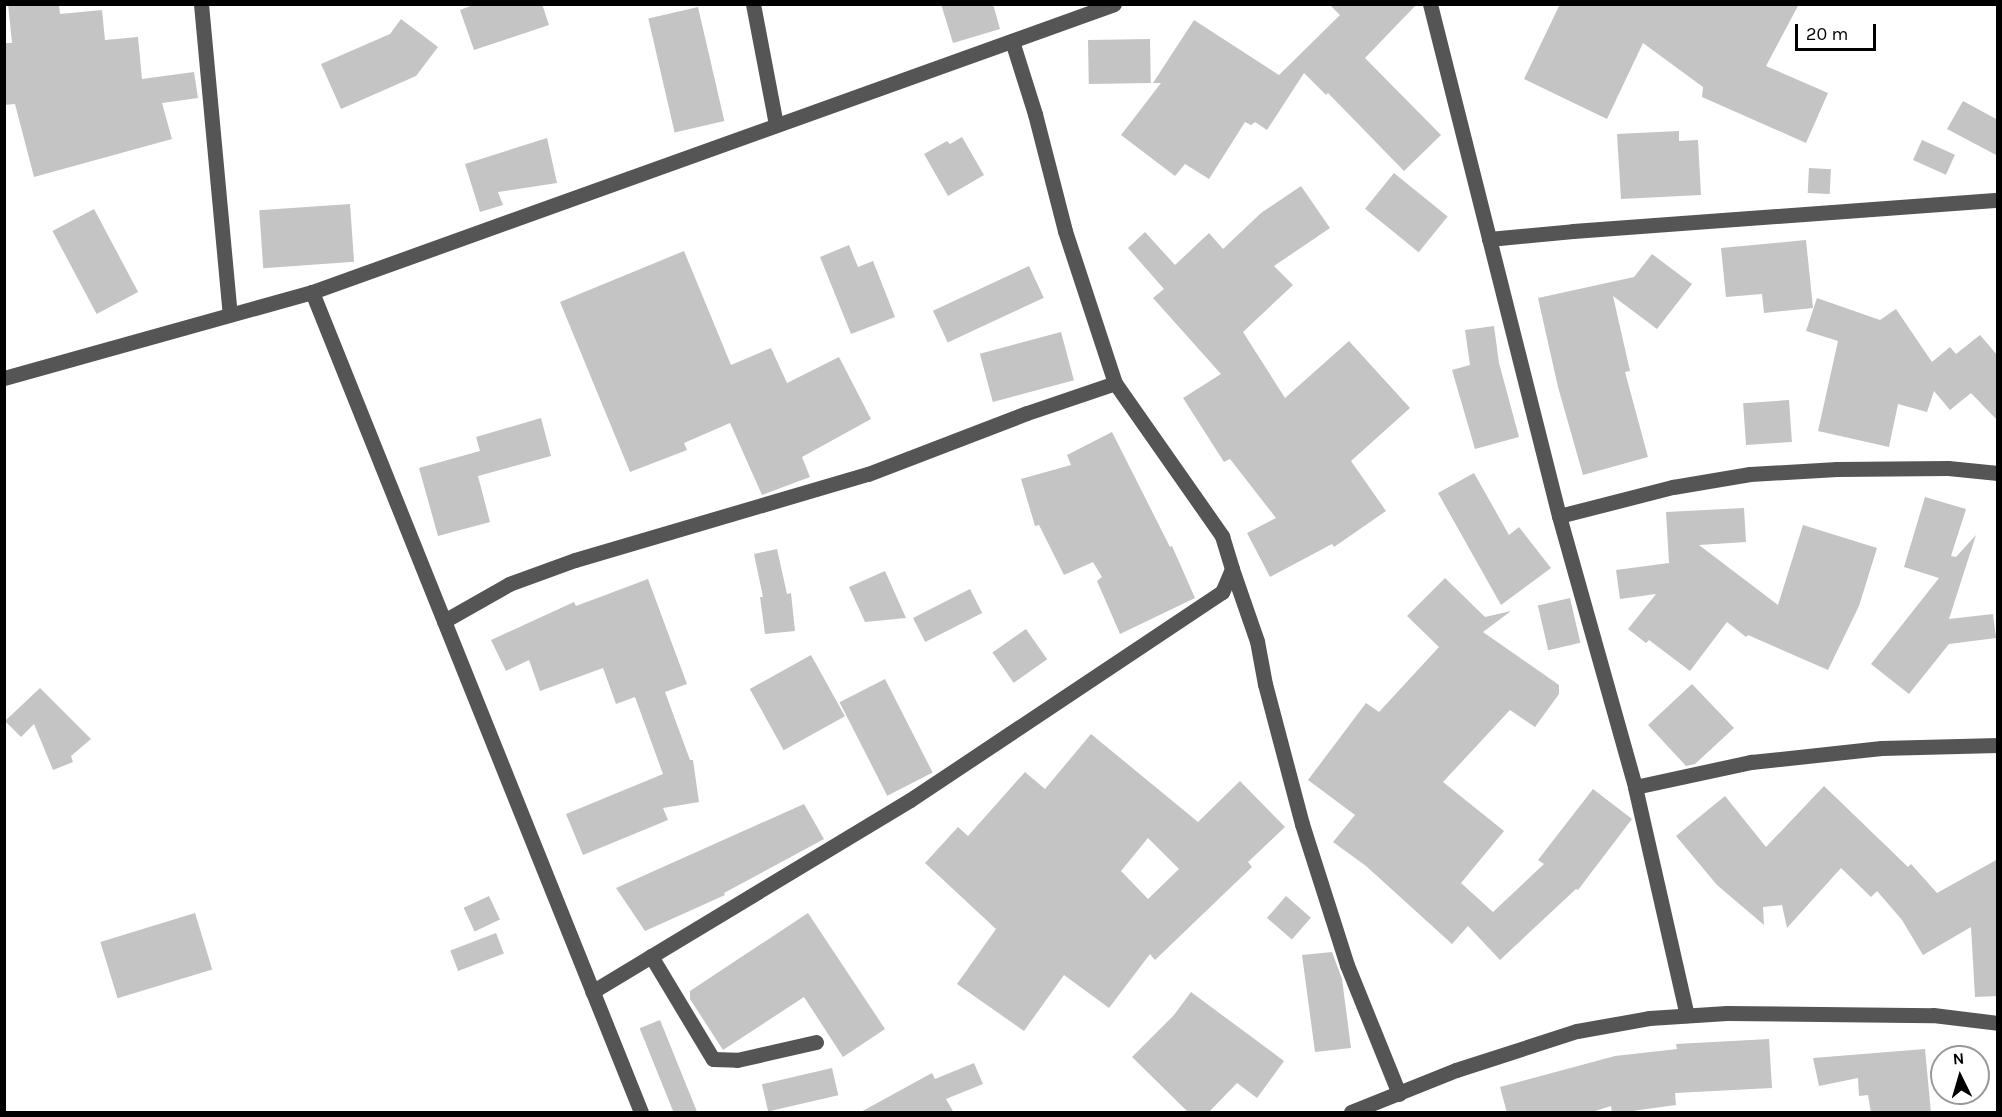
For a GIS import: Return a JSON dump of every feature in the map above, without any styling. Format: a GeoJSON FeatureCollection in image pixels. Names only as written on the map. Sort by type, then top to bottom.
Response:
{"type":"FeatureCollection","features":[{"type":"Feature","properties":{"kind":"street"},"geometry":{"type":"LineString","coordinates":[[201,4],[230,314]]}},
{"type":"Feature","properties":{"kind":"street"},"geometry":{"type":"LineString","coordinates":[[753,4],[776,125]]}},
{"type":"Feature","properties":{"kind":"street"},"geometry":{"type":"LineString","coordinates":[[4,378],[312,292],[1114,4]]}},
{"type":"Feature","properties":{"kind":"street"},"geometry":{"type":"LineString","coordinates":[[1430,4],[1559,516],[1635,787],[1687,1015]]}},
{"type":"Feature","properties":{"kind":"street"},"geometry":{"type":"LineString","coordinates":[[1012,41],[1035,114],[1065,231],[1115,383],[1222,536],[1257,641],[1265,684],[1302,824],[1347,965],[1398,1094]]}},
{"type":"Feature","properties":{"kind":"street"},"geometry":{"type":"LineString","coordinates":[[1489,239],[1998,200]]}},
{"type":"Feature","properties":{"kind":"street"},"geometry":{"type":"LineString","coordinates":[[312,292],[641,1113]]}},
{"type":"Feature","properties":{"kind":"street"},"geometry":{"type":"LineString","coordinates":[[444,621],[509,584],[575,560],[868,474],[1027,413],[1115,383]]}},
{"type":"Feature","properties":{"kind":"street"},"geometry":{"type":"LineString","coordinates":[[1559,516],[1673,487],[1750,474],[1837,469],[1948,468],[1998,474]]}},
{"type":"Feature","properties":{"kind":"street"},"geometry":{"type":"LineString","coordinates":[[592,992],[910,800],[1222,592],[1232,569]]}},
{"type":"Feature","properties":{"kind":"street"},"geometry":{"type":"LineString","coordinates":[[1635,787],[1763,760],[1881,748],[1998,745]]}},
{"type":"Feature","properties":{"kind":"street"},"geometry":{"type":"LineString","coordinates":[[651,956],[713,1059],[737,1060],[816,1042]]}},
{"type":"Feature","properties":{"kind":"street"},"geometry":{"type":"LineString","coordinates":[[1351,1113],[1456,1070],[1577,1031],[1649,1018],[1727,1013],[1933,1015],[1998,1023]]}},
{"type":"Feature","properties":{"kind":"building"},"geometry":{"type":"Polygon","coordinates":[[[8,4],[59,4],[60,14],[102,10],[105,40],[138,37],[142,79],[194,72],[198,98],[162,103],[172,139],[34,177],[15,104],[4,105],[4,43],[12,43],[8,4]]]}},
{"type":"Feature","properties":{"kind":"building"},"geometry":{"type":"Polygon","coordinates":[[[476,4],[542,4],[549,25],[474,50],[460,10],[476,4]]]}},
{"type":"Feature","properties":{"kind":"building"},"geometry":{"type":"Polygon","coordinates":[[[941,4],[993,4],[1000,29],[953,43],[941,4]]]}},
{"type":"Feature","properties":{"kind":"building"},"geometry":{"type":"Polygon","coordinates":[[[1329,4],[1417,4],[1365,58],[1441,135],[1404,171],[1328,93],[1326,95],[1304,73],[1267,130],[1255,122],[1251,125],[1245,122],[1209,179],[1185,164],[1175,176],[1121,135],[1161,83],[1153,83],[1194,20],[1279,75],[1340,15],[1329,4]]]}},
{"type":"Feature","properties":{"kind":"building"},"geometry":{"type":"Polygon","coordinates":[[[1560,4],[1799,4],[1766,66],[1828,93],[1806,143],[1702,97],[1703,87],[1643,43],[1607,119],[1524,79],[1560,4]]]}},
{"type":"Feature","properties":{"kind":"building"},"geometry":{"type":"Polygon","coordinates":[[[698,7],[724,121],[675,132],[648,18],[698,7]]]}},
{"type":"Feature","properties":{"kind":"building"},"geometry":{"type":"Polygon","coordinates":[[[401,19],[438,47],[416,76],[341,109],[321,64],[390,34],[401,19]]]}},
{"type":"Feature","properties":{"kind":"building"},"geometry":{"type":"Polygon","coordinates":[[[1150,39],[1151,83],[1089,84],[1088,40],[1150,39]]]}},
{"type":"Feature","properties":{"kind":"building"},"geometry":{"type":"Polygon","coordinates":[[[1963,101],[1998,120],[1998,156],[1947,129],[1963,101]]]}},
{"type":"Feature","properties":{"kind":"building"},"geometry":{"type":"Polygon","coordinates":[[[1679,131],[1679,141],[1698,140],[1701,195],[1621,199],[1617,134],[1679,131]]]}},
{"type":"Feature","properties":{"kind":"building"},"geometry":{"type":"Polygon","coordinates":[[[962,137],[984,175],[948,196],[924,154],[947,141],[950,144],[962,137]]]}},
{"type":"Feature","properties":{"kind":"building"},"geometry":{"type":"Polygon","coordinates":[[[547,138],[557,183],[498,192],[503,205],[480,212],[465,164],[547,138]]]}},
{"type":"Feature","properties":{"kind":"building"},"geometry":{"type":"Polygon","coordinates":[[[1922,140],[1955,155],[1946,175],[1913,160],[1922,140]]]}},
{"type":"Feature","properties":{"kind":"building"},"geometry":{"type":"Polygon","coordinates":[[[1809,168],[1831,169],[1830,194],[1808,193],[1809,168]]]}},
{"type":"Feature","properties":{"kind":"building"},"geometry":{"type":"Polygon","coordinates":[[[1394,173],[1448,216],[1419,252],[1365,209],[1394,173]]]}},
{"type":"Feature","properties":{"kind":"building"},"geometry":{"type":"Polygon","coordinates":[[[1301,186],[1330,228],[1274,266],[1293,285],[1243,332],[1285,398],[1349,341],[1410,408],[1351,461],[1386,511],[1334,547],[1332,544],[1270,577],[1247,533],[1276,518],[1230,459],[1224,462],[1183,398],[1221,374],[1153,298],[1164,289],[1128,248],[1145,232],[1175,265],[1209,233],[1223,249],[1261,213],[1301,186]]]}},
{"type":"Feature","properties":{"kind":"building"},"geometry":{"type":"Polygon","coordinates":[[[350,204],[354,262],[263,268],[259,210],[350,204]]]}},
{"type":"Feature","properties":{"kind":"building"},"geometry":{"type":"Polygon","coordinates":[[[94,209],[138,292],[97,314],[53,231],[94,209]]]}},
{"type":"Feature","properties":{"kind":"building"},"geometry":{"type":"Polygon","coordinates":[[[1806,240],[1813,308],[1764,313],[1762,294],[1726,297],[1721,248],[1806,240]]]}},
{"type":"Feature","properties":{"kind":"building"},"geometry":{"type":"Polygon","coordinates":[[[849,245],[858,267],[873,261],[895,317],[851,334],[820,257],[849,245]]]}},
{"type":"Feature","properties":{"kind":"building"},"geometry":{"type":"Polygon","coordinates":[[[684,251],[731,365],[771,348],[787,383],[839,357],[871,419],[802,457],[810,477],[762,495],[730,423],[684,443],[687,450],[630,472],[560,302],[684,251]]]}},
{"type":"Feature","properties":{"kind":"building"},"geometry":{"type":"Polygon","coordinates":[[[1652,254],[1692,284],[1657,329],[1613,296],[1630,371],[1625,372],[1648,457],[1583,475],[1558,387],[1538,298],[1634,277],[1652,254]]]}},
{"type":"Feature","properties":{"kind":"building"},"geometry":{"type":"Polygon","coordinates":[[[1029,266],[1044,298],[948,343],[933,311],[1029,266]]]}},
{"type":"Feature","properties":{"kind":"building"},"geometry":{"type":"Polygon","coordinates":[[[1817,298],[1880,320],[1896,309],[1932,362],[1950,347],[1956,354],[1980,335],[1998,356],[1998,421],[1971,393],[1950,410],[1934,391],[1927,412],[1898,404],[1889,447],[1818,431],[1838,341],[1806,331],[1817,298]]]}},
{"type":"Feature","properties":{"kind":"building"},"geometry":{"type":"Polygon","coordinates":[[[1494,326],[1499,363],[1519,437],[1475,449],[1452,370],[1470,365],[1465,330],[1494,326]]]}},
{"type":"Feature","properties":{"kind":"building"},"geometry":{"type":"Polygon","coordinates":[[[1061,332],[1074,380],[993,402],[980,354],[1061,332]]]}},
{"type":"Feature","properties":{"kind":"building"},"geometry":{"type":"Polygon","coordinates":[[[1789,400],[1792,442],[1746,445],[1743,403],[1789,400]]]}},
{"type":"Feature","properties":{"kind":"building"},"geometry":{"type":"Polygon","coordinates":[[[541,418],[551,456],[478,476],[490,522],[438,536],[419,468],[480,451],[476,437],[541,418]]]}},
{"type":"Feature","properties":{"kind":"building"},"geometry":{"type":"Polygon","coordinates":[[[1112,432],[1170,547],[1172,546],[1195,598],[1120,634],[1097,581],[1102,577],[1093,562],[1064,575],[1039,525],[1035,526],[1021,479],[1071,465],[1067,455],[1112,432]]]}},
{"type":"Feature","properties":{"kind":"building"},"geometry":{"type":"Polygon","coordinates":[[[1474,473],[1509,535],[1519,527],[1551,568],[1501,605],[1438,493],[1474,473]]]}},
{"type":"Feature","properties":{"kind":"building"},"geometry":{"type":"Polygon","coordinates":[[[1925,497],[1966,509],[1951,556],[1956,557],[1976,535],[1949,619],[1993,614],[1996,638],[1949,644],[1909,694],[1871,664],[1939,578],[1904,567],[1925,497]]]}},
{"type":"Feature","properties":{"kind":"building"},"geometry":{"type":"Polygon","coordinates":[[[1744,508],[1746,542],[1699,545],[1778,605],[1803,525],[1877,548],[1859,606],[1828,670],[1748,635],[1746,637],[1727,622],[1690,671],[1649,640],[1646,643],[1628,629],[1656,594],[1620,599],[1616,570],[1669,563],[1666,512],[1744,508]]]}},
{"type":"Feature","properties":{"kind":"building"},"geometry":{"type":"Polygon","coordinates":[[[777,549],[787,594],[791,593],[795,631],[765,634],[760,597],[763,597],[754,554],[777,549]]]}},
{"type":"Feature","properties":{"kind":"building"},"geometry":{"type":"Polygon","coordinates":[[[885,571],[906,618],[865,622],[849,587],[885,571]]]}},
{"type":"Feature","properties":{"kind":"building"},"geometry":{"type":"Polygon","coordinates":[[[1445,578],[1485,617],[1511,611],[1483,632],[1559,685],[1559,694],[1535,727],[1510,710],[1443,782],[1504,831],[1461,883],[1493,912],[1544,864],[1538,860],[1593,789],[1632,819],[1578,890],[1576,889],[1500,960],[1468,926],[1452,944],[1366,866],[1333,842],[1355,815],[1308,780],[1366,703],[1379,712],[1439,647],[1407,616],[1445,578]]]}},
{"type":"Feature","properties":{"kind":"building"},"geometry":{"type":"Polygon","coordinates":[[[648,579],[687,684],[665,692],[690,760],[693,760],[699,802],[663,808],[668,820],[583,855],[566,814],[663,774],[635,697],[616,704],[603,668],[540,691],[529,660],[506,671],[491,640],[574,602],[576,606],[648,579]]]}},
{"type":"Feature","properties":{"kind":"building"},"geometry":{"type":"Polygon","coordinates":[[[970,589],[982,613],[925,642],[913,618],[970,589]]]}},
{"type":"Feature","properties":{"kind":"building"},"geometry":{"type":"Polygon","coordinates":[[[1570,598],[1580,643],[1548,650],[1538,605],[1570,598]]]}},
{"type":"Feature","properties":{"kind":"building"},"geometry":{"type":"Polygon","coordinates":[[[1026,629],[1047,659],[1014,683],[992,653],[1026,629]]]}},
{"type":"Feature","properties":{"kind":"building"},"geometry":{"type":"Polygon","coordinates":[[[811,655],[845,716],[784,750],[750,689],[811,655]]]}},
{"type":"Feature","properties":{"kind":"building"},"geometry":{"type":"Polygon","coordinates":[[[885,679],[933,773],[887,796],[840,702],[885,679]]]}},
{"type":"Feature","properties":{"kind":"building"},"geometry":{"type":"Polygon","coordinates":[[[1692,684],[1734,728],[1695,764],[1686,766],[1648,725],[1692,684]]]}},
{"type":"Feature","properties":{"kind":"building"},"geometry":{"type":"Polygon","coordinates":[[[40,688],[91,739],[71,756],[73,762],[53,770],[34,724],[21,737],[5,721],[40,688]]]}},
{"type":"Feature","properties":{"kind":"building"},"geometry":{"type":"Polygon","coordinates":[[[1091,734],[1198,822],[1240,781],[1285,827],[1248,862],[1252,867],[1155,960],[1150,954],[1109,1008],[1064,975],[1024,1031],[957,984],[996,929],[925,863],[958,827],[968,836],[1025,772],[1045,789],[1091,734]],[[1148,838],[1121,871],[1148,899],[1179,869],[1148,838]]]}},
{"type":"Feature","properties":{"kind":"building"},"geometry":{"type":"Polygon","coordinates":[[[1824,786],[1908,867],[1911,864],[1937,893],[1998,859],[1998,996],[1975,997],[1971,927],[1923,955],[1902,920],[1877,891],[1871,897],[1841,868],[1787,928],[1782,905],[1763,907],[1764,925],[1717,885],[1676,836],[1725,796],[1766,847],[1824,786]]]}},
{"type":"Feature","properties":{"kind":"building"},"geometry":{"type":"Polygon","coordinates":[[[804,804],[824,839],[724,893],[725,895],[645,931],[616,888],[804,804]]]}},
{"type":"Feature","properties":{"kind":"building"},"geometry":{"type":"Polygon","coordinates":[[[489,896],[500,920],[475,931],[464,908],[489,896]]]}},
{"type":"Feature","properties":{"kind":"building"},"geometry":{"type":"Polygon","coordinates":[[[1286,896],[1311,918],[1292,940],[1267,918],[1286,896]]]}},
{"type":"Feature","properties":{"kind":"building"},"geometry":{"type":"Polygon","coordinates":[[[195,913],[212,969],[118,998],[100,942],[195,913]]]}},
{"type":"Feature","properties":{"kind":"building"},"geometry":{"type":"Polygon","coordinates":[[[808,913],[885,1029],[843,1057],[804,997],[723,1050],[690,999],[690,991],[808,913]]]}},
{"type":"Feature","properties":{"kind":"building"},"geometry":{"type":"Polygon","coordinates":[[[496,933],[504,954],[458,971],[450,951],[496,933]]]}},
{"type":"Feature","properties":{"kind":"building"},"geometry":{"type":"Polygon","coordinates":[[[1332,952],[1342,979],[1351,1048],[1315,1052],[1302,955],[1332,952]]]}},
{"type":"Feature","properties":{"kind":"building"},"geometry":{"type":"Polygon","coordinates":[[[1191,992],[1284,1061],[1257,1098],[1237,1083],[1208,1113],[1189,1113],[1132,1057],[1174,1015],[1191,992]]]}},
{"type":"Feature","properties":{"kind":"building"},"geometry":{"type":"Polygon","coordinates":[[[660,1020],[697,1112],[673,1112],[640,1028],[660,1020]]]}},
{"type":"Feature","properties":{"kind":"building"},"geometry":{"type":"Polygon","coordinates":[[[1769,1039],[1772,1088],[1675,1093],[1676,1105],[1618,1113],[1612,1113],[1611,1106],[1589,1113],[1507,1113],[1500,1087],[1615,1056],[1677,1049],[1676,1044],[1769,1039]]]}},
{"type":"Feature","properties":{"kind":"building"},"geometry":{"type":"Polygon","coordinates":[[[1925,1049],[1931,1113],[1871,1113],[1868,1095],[1859,1096],[1858,1078],[1819,1086],[1813,1058],[1925,1049]]]}},
{"type":"Feature","properties":{"kind":"building"},"geometry":{"type":"Polygon","coordinates":[[[974,1063],[983,1084],[946,1099],[954,1113],[859,1113],[932,1073],[935,1079],[974,1063]]]}},
{"type":"Feature","properties":{"kind":"building"},"geometry":{"type":"Polygon","coordinates":[[[832,1068],[838,1095],[768,1111],[762,1084],[832,1068]]]}}]}
